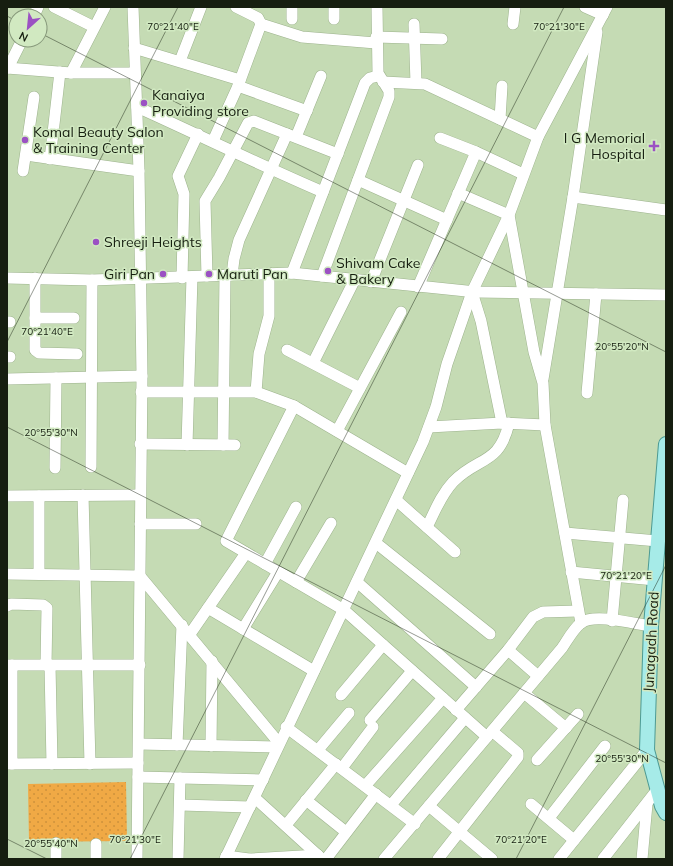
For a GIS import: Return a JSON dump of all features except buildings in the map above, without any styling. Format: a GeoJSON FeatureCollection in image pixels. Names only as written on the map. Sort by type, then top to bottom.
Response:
{"type":"FeatureCollection","features":[{"type":"Feature","properties":{"kind":"main road","name":"Junagadh Road"},"geometry":{"type":"LineString","coordinates":[[666,444],[651,626],[647,750],[666,814]]}},
{"type":"Feature","properties":{"kind":"street"},"geometry":{"type":"LineString","coordinates":[[54,7],[94,27]]}},
{"type":"Feature","properties":{"kind":"street"},"geometry":{"type":"LineString","coordinates":[[50,159],[66,73],[105,7]]}},
{"type":"Feature","properties":{"kind":"street"},"geometry":{"type":"LineString","coordinates":[[133,7],[140,171],[142,376],[140,444],[140,665],[137,859]]}},
{"type":"Feature","properties":{"kind":"street"},"geometry":{"type":"LineString","coordinates":[[180,61],[201,7]]}},
{"type":"Feature","properties":{"kind":"street"},"geometry":{"type":"LineString","coordinates":[[213,141],[239,83],[261,24],[261,20],[249,9],[236,7]]}},
{"type":"Feature","properties":{"kind":"street"},"geometry":{"type":"LineString","coordinates":[[292,7],[292,19]]}},
{"type":"Feature","properties":{"kind":"street"},"geometry":{"type":"LineString","coordinates":[[334,7],[334,19]]}},
{"type":"Feature","properties":{"kind":"street"},"geometry":{"type":"LineString","coordinates":[[322,276],[389,96],[389,91],[381,79],[376,40],[377,7]]}},
{"type":"Feature","properties":{"kind":"street"},"geometry":{"type":"LineString","coordinates":[[513,24],[515,7]]}},
{"type":"Feature","properties":{"kind":"street"},"geometry":{"type":"LineString","coordinates":[[585,7],[603,15]]}},
{"type":"Feature","properties":{"kind":"street"},"geometry":{"type":"LineString","coordinates":[[376,794],[346,832],[322,858],[226,858],[253,803],[286,727],[376,543],[429,427],[448,360],[472,292],[509,214],[538,137],[603,15]]}},
{"type":"Feature","properties":{"kind":"street"},"geometry":{"type":"LineString","coordinates":[[542,383],[603,15]]}},
{"type":"Feature","properties":{"kind":"street"},"geometry":{"type":"LineString","coordinates":[[261,24],[302,37],[376,40],[414,37],[442,39]]}},
{"type":"Feature","properties":{"kind":"street"},"geometry":{"type":"LineString","coordinates":[[414,24],[416,82]]}},
{"type":"Feature","properties":{"kind":"street"},"geometry":{"type":"LineString","coordinates":[[18,48],[8,68],[66,73],[135,73]]}},
{"type":"Feature","properties":{"kind":"street"},"geometry":{"type":"LineString","coordinates":[[134,48],[180,61],[307,111]]}},
{"type":"Feature","properties":{"kind":"street"},"geometry":{"type":"LineString","coordinates":[[223,445],[228,275],[239,240],[271,170],[307,111],[321,76]]}},
{"type":"Feature","properties":{"kind":"street"},"geometry":{"type":"LineString","coordinates":[[292,273],[365,83],[370,78],[426,84],[538,137]]}},
{"type":"Feature","properties":{"kind":"street"},"geometry":{"type":"LineString","coordinates":[[500,119],[502,86]]}},
{"type":"Feature","properties":{"kind":"street"},"geometry":{"type":"LineString","coordinates":[[23,171],[34,97]]}},
{"type":"Feature","properties":{"kind":"street"},"geometry":{"type":"LineString","coordinates":[[137,107],[213,141],[271,170],[323,192]]}},
{"type":"Feature","properties":{"kind":"street"},"geometry":{"type":"LineString","coordinates":[[207,276],[205,201],[251,121],[254,120],[338,154]]}},
{"type":"Feature","properties":{"kind":"street"},"geometry":{"type":"LineString","coordinates":[[187,445],[189,392],[187,277],[184,194],[178,176],[198,134]]}},
{"type":"Feature","properties":{"kind":"street"},"geometry":{"type":"LineString","coordinates":[[440,138],[476,152],[524,174]]}},
{"type":"Feature","properties":{"kind":"street"},"geometry":{"type":"LineString","coordinates":[[418,287],[476,152]]}},
{"type":"Feature","properties":{"kind":"street"},"geometry":{"type":"LineString","coordinates":[[26,155],[140,171]]}},
{"type":"Feature","properties":{"kind":"street"},"geometry":{"type":"LineString","coordinates":[[372,282],[418,165]]}},
{"type":"Feature","properties":{"kind":"street"},"geometry":{"type":"LineString","coordinates":[[358,180],[447,220]]}},
{"type":"Feature","properties":{"kind":"street"},"geometry":{"type":"LineString","coordinates":[[458,193],[509,214]]}},
{"type":"Feature","properties":{"kind":"street"},"geometry":{"type":"LineString","coordinates":[[573,197],[666,210]]}},
{"type":"Feature","properties":{"kind":"street"},"geometry":{"type":"LineString","coordinates":[[509,214],[534,352],[542,383],[545,425],[581,623]]}},
{"type":"Feature","properties":{"kind":"street"},"geometry":{"type":"LineString","coordinates":[[256,392],[259,354],[268,316],[269,273]]}},
{"type":"Feature","properties":{"kind":"street"},"geometry":{"type":"LineString","coordinates":[[7,278],[92,280],[292,273],[472,292],[666,294]]}},
{"type":"Feature","properties":{"kind":"street"},"geometry":{"type":"LineString","coordinates":[[35,278],[34,350],[36,352],[77,354]]}},
{"type":"Feature","properties":{"kind":"street"},"geometry":{"type":"LineString","coordinates":[[313,363],[355,279]]}},
{"type":"Feature","properties":{"kind":"street"},"geometry":{"type":"LineString","coordinates":[[91,467],[92,280]]}},
{"type":"Feature","properties":{"kind":"street"},"geometry":{"type":"LineString","coordinates":[[427,527],[440,500],[454,481],[498,450],[505,437],[505,423],[481,321],[472,292]]}},
{"type":"Feature","properties":{"kind":"street"},"geometry":{"type":"LineString","coordinates":[[587,393],[596,294]]}},
{"type":"Feature","properties":{"kind":"street"},"geometry":{"type":"LineString","coordinates":[[337,432],[401,312]]}},
{"type":"Feature","properties":{"kind":"street"},"geometry":{"type":"LineString","coordinates":[[35,318],[74,318]]}},
{"type":"Feature","properties":{"kind":"street"},"geometry":{"type":"LineString","coordinates":[[286,350],[360,388]]}},
{"type":"Feature","properties":{"kind":"street"},"geometry":{"type":"LineString","coordinates":[[7,380],[142,376]]}},
{"type":"Feature","properties":{"kind":"street"},"geometry":{"type":"LineString","coordinates":[[55,468],[56,378]]}},
{"type":"Feature","properties":{"kind":"street"},"geometry":{"type":"LineString","coordinates":[[141,392],[256,392],[294,406],[408,473]]}},
{"type":"Feature","properties":{"kind":"street"},"geometry":{"type":"LineString","coordinates":[[294,406],[226,541],[344,610],[465,718],[518,753],[518,757],[441,858]]}},
{"type":"Feature","properties":{"kind":"street"},"geometry":{"type":"LineString","coordinates":[[429,427],[505,423],[545,425]]}},
{"type":"Feature","properties":{"kind":"street"},"geometry":{"type":"LineString","coordinates":[[140,444],[235,445]]}},
{"type":"Feature","properties":{"kind":"street"},"geometry":{"type":"LineString","coordinates":[[7,496],[140,495]]}},
{"type":"Feature","properties":{"kind":"street"},"geometry":{"type":"LineString","coordinates":[[38,496],[39,574]]}},
{"type":"Feature","properties":{"kind":"street"},"geometry":{"type":"LineString","coordinates":[[83,496],[90,764]]}},
{"type":"Feature","properties":{"kind":"street"},"geometry":{"type":"LineString","coordinates":[[396,500],[455,552]]}},
{"type":"Feature","properties":{"kind":"street"},"geometry":{"type":"LineString","coordinates":[[612,621],[623,500]]}},
{"type":"Feature","properties":{"kind":"street"},"geometry":{"type":"LineString","coordinates":[[265,564],[296,507]]}},
{"type":"Feature","properties":{"kind":"street"},"geometry":{"type":"LineString","coordinates":[[140,524],[196,524]]}},
{"type":"Feature","properties":{"kind":"street"},"geometry":{"type":"LineString","coordinates":[[296,582],[331,524]]}},
{"type":"Feature","properties":{"kind":"street"},"geometry":{"type":"LineString","coordinates":[[565,533],[658,541]]}},
{"type":"Feature","properties":{"kind":"street"},"geometry":{"type":"LineString","coordinates":[[376,543],[490,634]]}},
{"type":"Feature","properties":{"kind":"street"},"geometry":{"type":"LineString","coordinates":[[190,634],[246,553]]}},
{"type":"Feature","properties":{"kind":"street"},"geometry":{"type":"LineString","coordinates":[[243,630],[278,572]]}},
{"type":"Feature","properties":{"kind":"street"},"geometry":{"type":"LineString","coordinates":[[571,572],[655,580]]}},
{"type":"Feature","properties":{"kind":"street"},"geometry":{"type":"LineString","coordinates":[[7,574],[140,576],[190,634],[278,745]]}},
{"type":"Feature","properties":{"kind":"street"},"geometry":{"type":"LineString","coordinates":[[357,582],[476,687]]}},
{"type":"Feature","properties":{"kind":"street"},"geometry":{"type":"LineString","coordinates":[[7,606],[11,604],[43,605],[47,608],[52,764]]}},
{"type":"Feature","properties":{"kind":"street"},"geometry":{"type":"LineString","coordinates":[[208,608],[314,671]]}},
{"type":"Feature","properties":{"kind":"street"},"geometry":{"type":"LineString","coordinates":[[456,710],[508,650],[537,613],[578,611]]}},
{"type":"Feature","properties":{"kind":"street"},"geometry":{"type":"LineString","coordinates":[[384,859],[415,824],[581,623],[592,619],[651,626]]}},
{"type":"Feature","properties":{"kind":"street"},"geometry":{"type":"LineString","coordinates":[[177,745],[182,625]]}},
{"type":"Feature","properties":{"kind":"street"},"geometry":{"type":"LineString","coordinates":[[341,695],[383,645]]}},
{"type":"Feature","properties":{"kind":"street"},"geometry":{"type":"LineString","coordinates":[[508,650],[538,676]]}},
{"type":"Feature","properties":{"kind":"street"},"geometry":{"type":"LineString","coordinates":[[211,746],[212,661]]}},
{"type":"Feature","properties":{"kind":"street"},"geometry":{"type":"LineString","coordinates":[[138,764],[9,764],[10,665],[140,665]]}},
{"type":"Feature","properties":{"kind":"street"},"geometry":{"type":"LineString","coordinates":[[286,825],[306,800],[339,766],[412,671]]}},
{"type":"Feature","properties":{"kind":"street"},"geometry":{"type":"LineString","coordinates":[[524,693],[566,728]]}},
{"type":"Feature","properties":{"kind":"street"},"geometry":{"type":"LineString","coordinates":[[365,786],[443,698]]}},
{"type":"Feature","properties":{"kind":"street"},"geometry":{"type":"LineString","coordinates":[[318,750],[349,713]]}},
{"type":"Feature","properties":{"kind":"street"},"geometry":{"type":"LineString","coordinates":[[537,760],[578,714]]}},
{"type":"Feature","properties":{"kind":"street"},"geometry":{"type":"LineString","coordinates":[[391,805],[465,718]]}},
{"type":"Feature","properties":{"kind":"street"},"geometry":{"type":"LineString","coordinates":[[286,727],[415,824]]}},
{"type":"Feature","properties":{"kind":"street"},"geometry":{"type":"LineString","coordinates":[[139,744],[211,746],[278,745]]}},
{"type":"Feature","properties":{"kind":"street"},"geometry":{"type":"LineString","coordinates":[[549,818],[605,746]]}},
{"type":"Feature","properties":{"kind":"street"},"geometry":{"type":"LineString","coordinates":[[560,859],[647,750]]}},
{"type":"Feature","properties":{"kind":"street"},"geometry":{"type":"LineString","coordinates":[[138,777],[263,780]]}},
{"type":"Feature","properties":{"kind":"street"},"geometry":{"type":"LineString","coordinates":[[178,859],[180,778]]}},
{"type":"Feature","properties":{"kind":"street"},"geometry":{"type":"LineString","coordinates":[[603,859],[658,790]]}},
{"type":"Feature","properties":{"kind":"street"},"geometry":{"type":"LineString","coordinates":[[306,800],[346,832]]}},
{"type":"Feature","properties":{"kind":"street"},"geometry":{"type":"LineString","coordinates":[[180,805],[253,803],[286,825],[322,858]]}},
{"type":"Feature","properties":{"kind":"street"},"geometry":{"type":"LineString","coordinates":[[531,804],[574,840]]}},
{"type":"Feature","properties":{"kind":"street"},"geometry":{"type":"LineString","coordinates":[[642,859],[647,804]]}},
{"type":"Feature","properties":{"kind":"street"},"geometry":{"type":"LineString","coordinates":[[429,806],[492,859]]}},
{"type":"Feature","properties":{"kind":"street"},"geometry":{"type":"LineString","coordinates":[[56,843],[56,859]]}},
{"type":"Feature","properties":{"kind":"street"},"geometry":{"type":"LineString","coordinates":[[96,844],[96,859]]}},
{"type":"Feature","properties":{"kind":"shaded area"},"geometry":{"type":"Polygon","coordinates":[[[126,782],[127,841],[29,842],[28,784],[126,782]]]}},
{"type":"Feature","properties":{"kind":"place","name":"Kanaiya Providing store"},"geometry":{"type":"Point","coordinates":[144,103]}},
{"type":"Feature","properties":{"kind":"place","name":"Komal Beauty Salon & Training Center"},"geometry":{"type":"Point","coordinates":[25,140]}},
{"type":"Feature","properties":{"kind":"place","name":"I G Memorial Hospital"},"geometry":{"type":"Point","coordinates":[654,146]}},
{"type":"Feature","properties":{"kind":"place","name":"Shreeji Heights"},"geometry":{"type":"Point","coordinates":[96,242]}},
{"type":"Feature","properties":{"kind":"place","name":"Shivam Cake & Bakery"},"geometry":{"type":"Point","coordinates":[328,271]}},
{"type":"Feature","properties":{"kind":"place","name":"Giri Pan"},"geometry":{"type":"Point","coordinates":[163,274]}},
{"type":"Feature","properties":{"kind":"place","name":"Maruti Pan"},"geometry":{"type":"Point","coordinates":[209,274]}}]}
